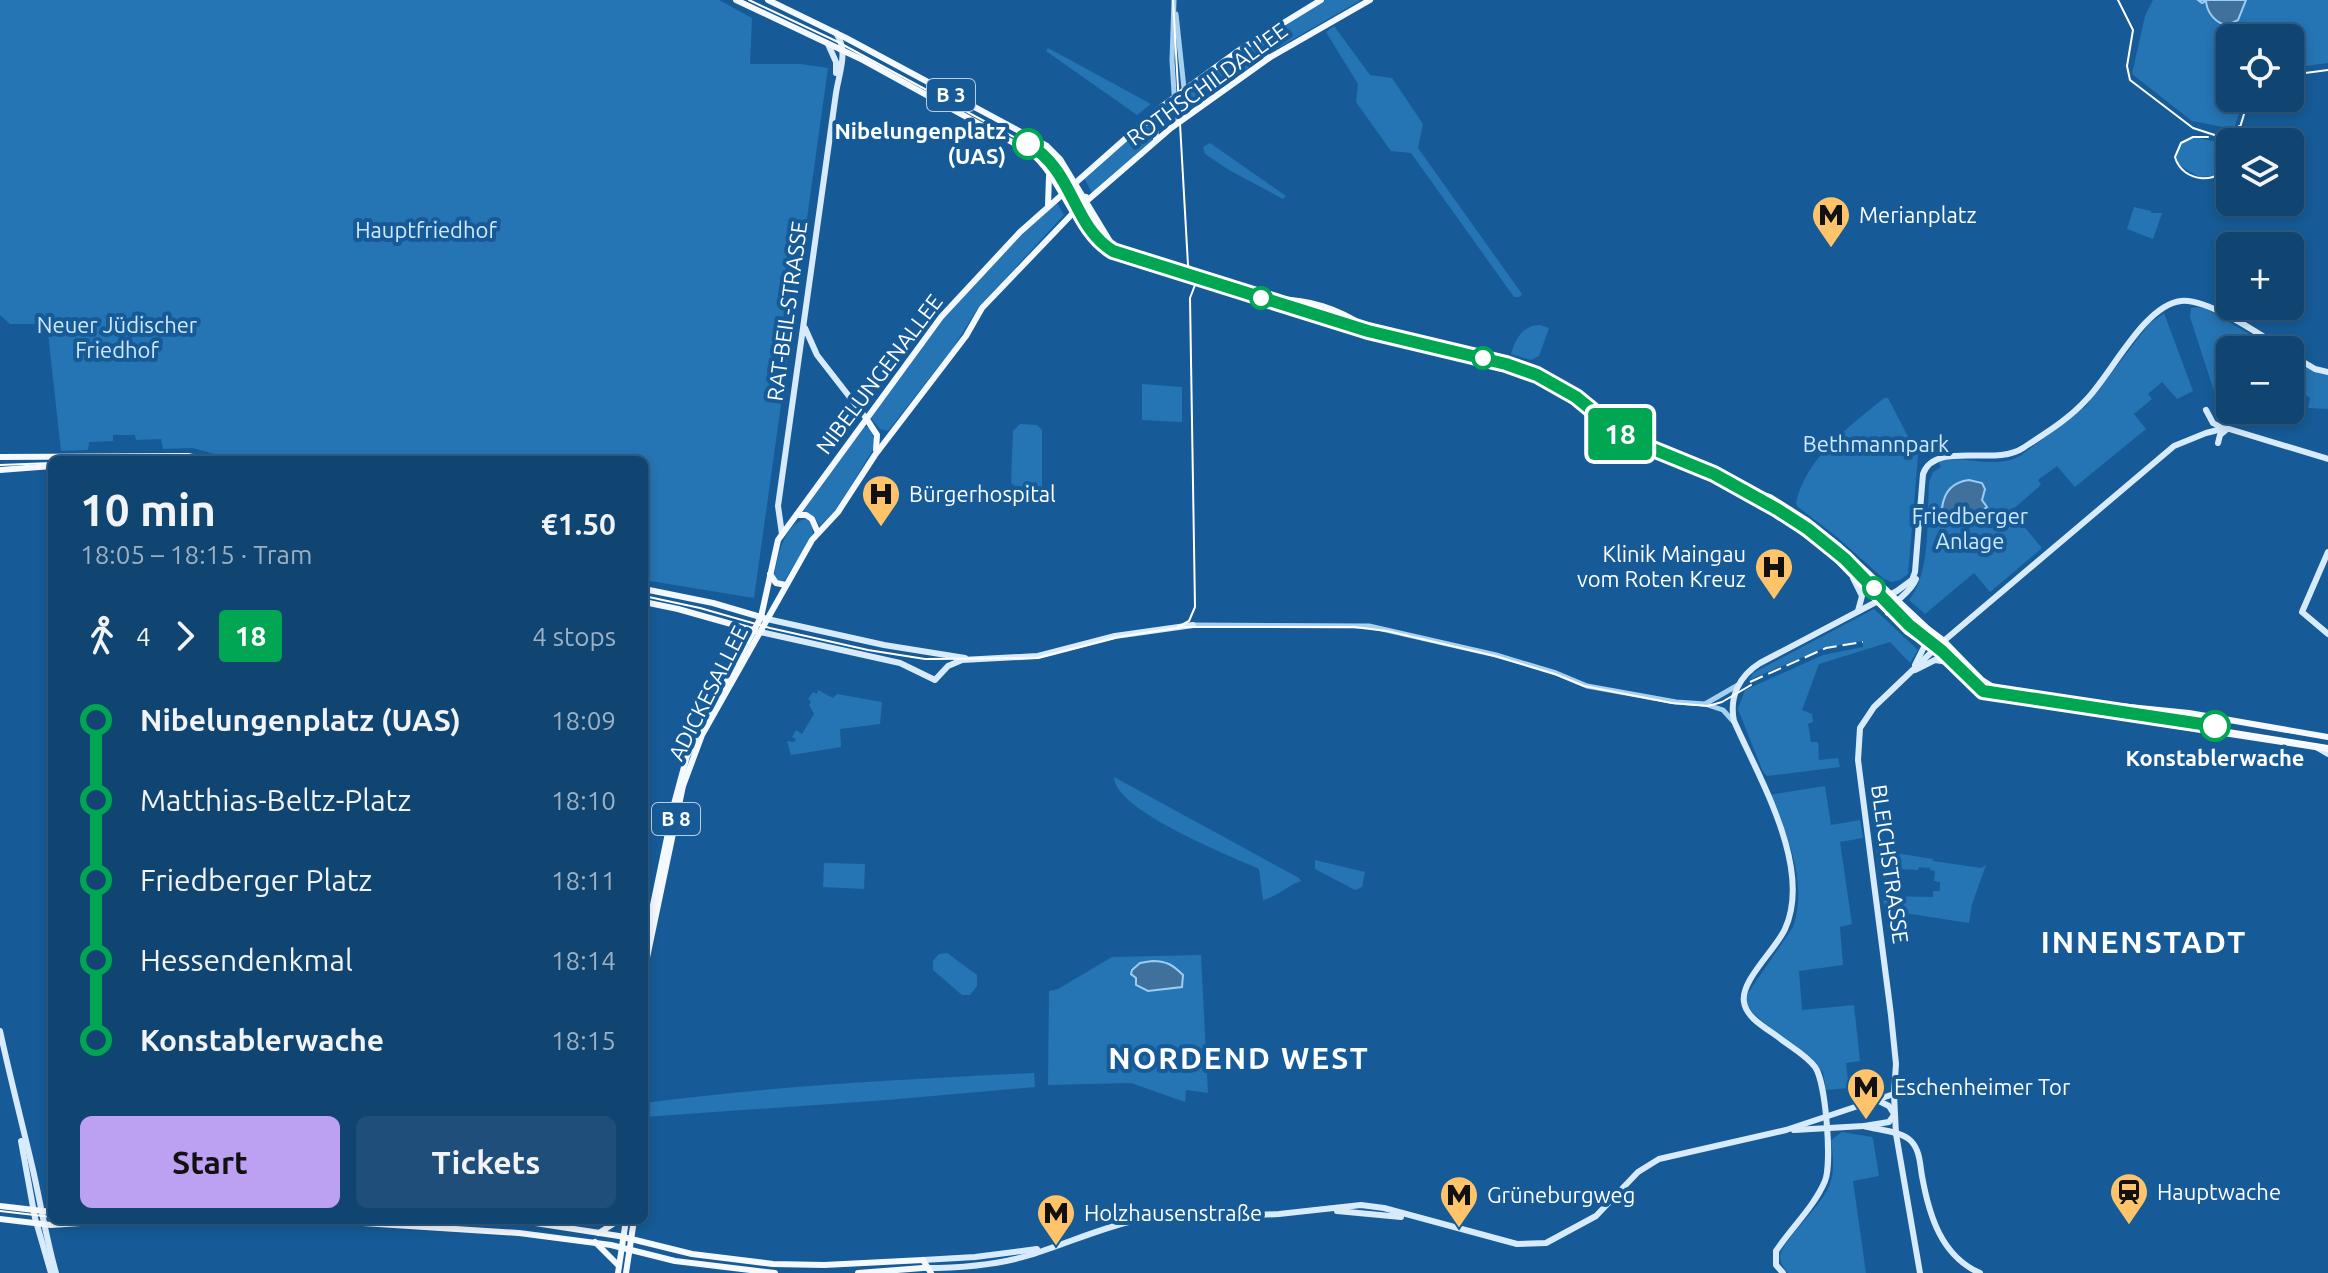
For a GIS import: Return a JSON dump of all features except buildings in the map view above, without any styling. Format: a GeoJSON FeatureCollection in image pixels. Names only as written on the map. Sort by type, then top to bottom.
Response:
{"type":"FeatureCollection","features":[{"type":"Feature","properties":{"kind":"main road","name":"B 3"},"geometry":{"type":"LineString","coordinates":[[736,0],[828,44],[1030,152],[1049,172],[1061,197]]}},
{"type":"Feature","properties":{"kind":"main road","name":"B 3"},"geometry":{"type":"LineString","coordinates":[[768,0],[1036,139],[1054,152],[1075,182]]}},
{"type":"Feature","properties":{"kind":"main road","name":"ROTHSCHILDALLEE"},"geometry":{"type":"LineString","coordinates":[[1075,182],[1174,97],[1260,36],[1321,0]]}},
{"type":"Feature","properties":{"kind":"main road","name":"ROTHSCHILDALLEE"},"geometry":{"type":"LineString","coordinates":[[1074,212],[1187,116],[1269,58],[1370,0]]}},
{"type":"Feature","properties":{"kind":"main road"},"geometry":{"type":"LineString","coordinates":[[836,33],[842,42],[843,54]]}},
{"type":"Feature","properties":{"kind":"main road"},"geometry":{"type":"LineString","coordinates":[[1260,36],[1258,51],[1269,58]]}},
{"type":"Feature","properties":{"kind":"main road","name":"RAT-BEIL-STRASSE"},"geometry":{"type":"LineString","coordinates":[[828,44],[836,62],[836,93]]}},
{"type":"Feature","properties":{"kind":"main road","name":"RAT-BEIL-STRASSE"},"geometry":{"type":"LineString","coordinates":[[782,534],[778,506],[843,54]]}},
{"type":"Feature","properties":{"kind":"main road"},"geometry":{"type":"LineString","coordinates":[[1142,123],[1150,123],[1155,128],[1157,134],[1154,141]]}},
{"type":"Feature","properties":{"kind":"main road"},"geometry":{"type":"LineString","coordinates":[[1048,206],[1049,172]]}},
{"type":"Feature","properties":{"kind":"main road"},"geometry":{"type":"LineString","coordinates":[[1075,182],[1111,243],[1122,254]]}},
{"type":"Feature","properties":{"kind":"main road","name":"NIBELUNGENALLEE"},"geometry":{"type":"LineString","coordinates":[[764,618],[775,545],[782,534],[941,317],[1020,232],[1075,182]]}},
{"type":"Feature","properties":{"kind":"main road"},"geometry":{"type":"LineString","coordinates":[[1061,197],[1086,199]]}},
{"type":"Feature","properties":{"kind":"main road"},"geometry":{"type":"LineString","coordinates":[[1061,197],[1102,249],[1111,254],[1122,254],[1369,330],[1516,365],[1563,388],[1602,419],[1620,438],[1635,441],[1770,497],[1808,521],[1993,687],[2328,737]]}},
{"type":"Feature","properties":{"kind":"main road","name":"NIBELUNGENALLEE"},"geometry":{"type":"LineString","coordinates":[[764,618],[818,533],[833,518],[875,455],[966,336],[986,303],[1074,212]]}},
{"type":"Feature","properties":{"kind":"main road"},"geometry":{"type":"LineString","coordinates":[[1783,1273],[1776,1265],[1776,1251],[1819,1192],[1827,1176],[1829,1158],[1820,1080],[1815,1067],[1752,1017],[1744,1004],[1745,989],[1787,924],[1793,885],[1785,841],[1734,721],[1733,700],[1738,684],[1755,665],[1877,601],[1894,598],[1915,584],[1923,474],[1929,464],[1944,456],[1999,456],[2020,450],[2084,402],[2143,326],[2162,308],[2177,301],[2202,304],[2259,336]]}},
{"type":"Feature","properties":{"kind":"main road"},"geometry":{"type":"LineString","coordinates":[[804,321],[813,349],[877,435],[875,455]]}},
{"type":"Feature","properties":{"kind":"main road"},"geometry":{"type":"LineString","coordinates":[[2304,362],[2317,370],[2328,370]]}},
{"type":"Feature","properties":{"kind":"main road"},"geometry":{"type":"LineString","coordinates":[[2206,410],[2215,425],[2328,459]]}},
{"type":"Feature","properties":{"kind":"main road"},"geometry":{"type":"LineString","coordinates":[[2218,443],[2222,433],[2228,429]]}},
{"type":"Feature","properties":{"kind":"main road","name":"BLEICHSTRASSE"},"geometry":{"type":"LineString","coordinates":[[1920,1273],[1896,1134],[1893,1026],[1868,847],[1857,741],[1860,728],[1867,715],[1943,641],[2167,451],[2216,430],[2228,429]]}},
{"type":"Feature","properties":{"kind":"main road"},"geometry":{"type":"LineString","coordinates":[[0,457],[48,456]]}},
{"type":"Feature","properties":{"kind":"main road"},"geometry":{"type":"LineString","coordinates":[[88,456],[181,456]]}},
{"type":"Feature","properties":{"kind":"main road"},"geometry":{"type":"LineString","coordinates":[[0,470],[48,466]]}},
{"type":"Feature","properties":{"kind":"main road"},"geometry":{"type":"LineString","coordinates":[[1743,488],[1810,536],[1850,571],[1907,632],[1934,650],[1971,687],[1986,697],[2316,747],[2328,752]]}},
{"type":"Feature","properties":{"kind":"main road"},"geometry":{"type":"LineString","coordinates":[[797,515],[812,519],[818,533]]}},
{"type":"Feature","properties":{"kind":"main road"},"geometry":{"type":"LineString","coordinates":[[2328,552],[2302,612],[2328,634]]}},
{"type":"Feature","properties":{"kind":"main road"},"geometry":{"type":"LineString","coordinates":[[1850,571],[1862,596],[1858,611]]}},
{"type":"Feature","properties":{"kind":"main road"},"geometry":{"type":"LineString","coordinates":[[770,574],[776,583],[786,585]]}},
{"type":"Feature","properties":{"kind":"main road"},"geometry":{"type":"LineString","coordinates":[[648,590],[884,645],[972,658],[1038,656],[1108,637],[1193,625]]}},
{"type":"Feature","properties":{"kind":"main road"},"geometry":{"type":"LineString","coordinates":[[1888,613],[1894,598]]}},
{"type":"Feature","properties":{"kind":"main road"},"geometry":{"type":"LineString","coordinates":[[648,603],[900,663],[935,680],[953,663],[972,658]]}},
{"type":"Feature","properties":{"kind":"main road","name":"ADICKESALLEE"},"geometry":{"type":"LineString","coordinates":[[648,954],[689,764],[764,618]]}},
{"type":"Feature","properties":{"kind":"main road"},"geometry":{"type":"LineString","coordinates":[[1912,672],[1925,645],[1928,629]]}},
{"type":"Feature","properties":{"kind":"main road","name":"ADICKESALLEE"},"geometry":{"type":"LineString","coordinates":[[648,929],[687,756],[705,718],[757,631]]}},
{"type":"Feature","properties":{"kind":"main road"},"geometry":{"type":"LineString","coordinates":[[1925,645],[1943,641]]}},
{"type":"Feature","properties":{"kind":"main road"},"geometry":{"type":"LineString","coordinates":[[1912,672],[1935,660],[1948,662]]}},
{"type":"Feature","properties":{"kind":"main road"},"geometry":{"type":"LineString","coordinates":[[0,1031],[32,1169],[39,1224],[53,1273]]}},
{"type":"Feature","properties":{"kind":"main road"},"geometry":{"type":"LineString","coordinates":[[858,1273],[927,1271],[1001,1261],[1137,1220],[1279,1214],[1367,1205],[1517,1244],[1546,1243],[1596,1216],[1638,1172],[1659,1159],[1786,1130],[1894,1094]]}},
{"type":"Feature","properties":{"kind":"main road"},"geometry":{"type":"LineString","coordinates":[[1786,1130],[1889,1122],[1894,1114],[1889,1106],[1877,1100]]}},
{"type":"Feature","properties":{"kind":"main road"},"geometry":{"type":"LineString","coordinates":[[1848,1126],[1848,1116],[1859,1107]]}},
{"type":"Feature","properties":{"kind":"main road"},"geometry":{"type":"LineString","coordinates":[[1864,1126],[1909,1140],[1916,1149],[1929,1209],[1938,1232],[1959,1261],[1978,1272]]}},
{"type":"Feature","properties":{"kind":"main road"},"geometry":{"type":"LineString","coordinates":[[0,1206],[48,1212]]}},
{"type":"Feature","properties":{"kind":"main road"},"geometry":{"type":"LineString","coordinates":[[0,1219],[48,1224]]}},
{"type":"Feature","properties":{"kind":"main road"},"geometry":{"type":"LineString","coordinates":[[427,1224],[482,1226],[595,1242],[675,1261],[775,1273]]}},
{"type":"Feature","properties":{"kind":"main road"},"geometry":{"type":"LineString","coordinates":[[542,1224],[627,1238],[692,1254],[787,1265],[975,1257],[1049,1248]]}},
{"type":"Feature","properties":{"kind":"main road"},"geometry":{"type":"LineString","coordinates":[[599,1233],[613,1224]]}},
{"type":"Feature","properties":{"kind":"main road"},"geometry":{"type":"LineString","coordinates":[[626,1224],[626,1273]]}},
{"type":"Feature","properties":{"kind":"main road"},"geometry":{"type":"LineString","coordinates":[[627,1238],[632,1224]]}},
{"type":"Feature","properties":{"kind":"main road"},"geometry":{"type":"LineString","coordinates":[[595,1242],[618,1270]]}},
{"type":"Feature","properties":{"kind":"main road"},"geometry":{"type":"LineString","coordinates":[[618,1270],[626,1248]]}},
{"type":"Feature","properties":{"kind":"main road"},"geometry":{"type":"LineString","coordinates":[[923,1260],[927,1271]]}},
{"type":"Feature","properties":{"kind":"main road"},"geometry":{"type":"LineString","coordinates":[[890,1270],[904,1273]]}},
{"type":"Feature","properties":{"kind":"street"},"geometry":{"type":"LineString","coordinates":[[1175,3],[1187,116]]}},
{"type":"Feature","properties":{"kind":"street"},"geometry":{"type":"LineString","coordinates":[[1175,3],[1172,60],[1176,124]]}},
{"type":"Feature","properties":{"kind":"street"},"geometry":{"type":"LineString","coordinates":[[1193,625],[1369,626],[1491,654],[1589,686],[1676,702],[1705,704],[1723,710],[1734,721]]}},
{"type":"Feature","properties":{"kind":"street"},"geometry":{"type":"LineString","coordinates":[[1705,704],[1738,684]]}},
{"type":"Feature","properties":{"kind":"green space","name":"Hauptfriedhof"},"geometry":{"type":"Polygon","coordinates":[[[0,0],[719,0],[752,18],[750,64],[800,64],[828,68],[754,598],[648,581],[648,456],[221,456],[193,448],[163,449],[161,439],[136,440],[135,435],[113,435],[113,441],[89,442],[88,450],[61,451],[47,324],[10,324],[0,315],[0,0]]]}},
{"type":"Feature","properties":{"kind":"green space"},"geometry":{"type":"Polygon","coordinates":[[[1326,0],[1361,0],[1269,53],[1260,48],[1263,38],[1326,0]]]}},
{"type":"Feature","properties":{"kind":"green space"},"geometry":{"type":"Polygon","coordinates":[[[2153,0],[2328,0],[2328,63],[2304,66],[2304,24],[2216,24],[2216,112],[2239,112],[2234,128],[2192,121],[2132,74],[2145,16],[2153,0]]]}},
{"type":"Feature","properties":{"kind":"green space"},"geometry":{"type":"Polygon","coordinates":[[[1334,26],[1370,75],[1392,78],[1423,124],[1418,148],[1522,294],[1519,297],[1514,297],[1411,153],[1391,151],[1356,102],[1358,84],[1326,32],[1334,26]]]}},
{"type":"Feature","properties":{"kind":"green space"},"geometry":{"type":"Polygon","coordinates":[[[1254,44],[1255,52],[1261,59],[1189,109],[1188,92],[1254,44]]]}},
{"type":"Feature","properties":{"kind":"green space"},"geometry":{"type":"Polygon","coordinates":[[[1048,48],[1151,104],[1137,115],[1046,51],[1048,48]]]}},
{"type":"Feature","properties":{"kind":"green space"},"geometry":{"type":"Polygon","coordinates":[[[1144,126],[1152,129],[1152,140],[1092,193],[1084,178],[1144,126]]]}},
{"type":"Feature","properties":{"kind":"green space"},"geometry":{"type":"Polygon","coordinates":[[[2195,137],[2216,142],[2216,175],[2199,177],[2179,165],[2177,155],[2186,141],[2195,137]]]}},
{"type":"Feature","properties":{"kind":"green space"},"geometry":{"type":"Polygon","coordinates":[[[1210,143],[1286,196],[1283,199],[1205,154],[1203,147],[1210,143]]]}},
{"type":"Feature","properties":{"kind":"green space"},"geometry":{"type":"Polygon","coordinates":[[[1057,203],[1064,215],[978,308],[953,348],[888,431],[880,429],[869,416],[937,325],[1017,237],[1057,203]]]}},
{"type":"Feature","properties":{"kind":"green space"},"geometry":{"type":"Polygon","coordinates":[[[2134,207],[2162,213],[2153,239],[2127,229],[2134,207]]]}},
{"type":"Feature","properties":{"kind":"green space"},"geometry":{"type":"Polygon","coordinates":[[[2203,307],[2216,315],[2216,320],[2225,320],[2253,336],[2216,336],[2216,392],[2190,317],[2191,308],[2203,307]]]}},
{"type":"Feature","properties":{"kind":"green space","name":"Friedberger Anlage"},"geometry":{"type":"Polygon","coordinates":[[[2164,313],[2193,391],[2177,399],[2162,382],[2148,394],[2152,399],[2134,414],[2146,429],[2075,487],[2057,466],[2038,480],[2041,485],[2011,511],[2042,548],[1990,592],[1974,573],[1925,614],[1909,600],[1921,575],[1928,528],[1929,482],[1933,472],[1941,467],[1938,461],[2000,462],[2020,456],[2085,407],[2149,324],[2164,313]]]}},
{"type":"Feature","properties":{"kind":"green space"},"geometry":{"type":"Polygon","coordinates":[[[1540,325],[1549,328],[1539,356],[1531,360],[1511,354],[1521,334],[1529,327],[1540,325]]]}},
{"type":"Feature","properties":{"kind":"green space"},"geometry":{"type":"Polygon","coordinates":[[[2304,366],[2328,375],[2328,409],[2308,408],[2310,398],[2304,394],[2304,366]]]}},
{"type":"Feature","properties":{"kind":"green space"},"geometry":{"type":"Polygon","coordinates":[[[1142,384],[1182,387],[1182,422],[1142,420],[1142,384]]]}},
{"type":"Feature","properties":{"kind":"green space","name":"Bethmannpark"},"geometry":{"type":"Polygon","coordinates":[[[1884,398],[1888,398],[1918,456],[1908,574],[1892,582],[1884,579],[1796,503],[1801,486],[1819,457],[1884,398]]]}},
{"type":"Feature","properties":{"kind":"green space"},"geometry":{"type":"Polygon","coordinates":[[[1020,424],[1037,425],[1042,430],[1042,487],[1038,493],[1023,492],[1011,483],[1013,431],[1020,424]]]}},
{"type":"Feature","properties":{"kind":"green space"},"geometry":{"type":"Polygon","coordinates":[[[863,426],[870,428],[876,445],[837,508],[820,526],[815,517],[802,513],[863,426]]]}},
{"type":"Feature","properties":{"kind":"green space"},"geometry":{"type":"Polygon","coordinates":[[[805,519],[811,521],[813,534],[785,580],[778,582],[774,577],[783,543],[792,528],[805,519]]]}},
{"type":"Feature","properties":{"kind":"green space"},"geometry":{"type":"Polygon","coordinates":[[[1874,609],[1918,650],[1910,663],[1890,642],[1819,664],[1802,710],[1812,714],[1813,722],[1808,724],[1811,742],[1818,742],[1819,760],[1838,758],[1840,767],[1767,776],[1738,709],[1745,690],[1823,655],[1863,647],[1863,641],[1824,648],[1749,680],[1753,673],[1874,609]]]}},
{"type":"Feature","properties":{"kind":"green space"},"geometry":{"type":"Polygon","coordinates":[[[818,690],[833,698],[837,694],[882,702],[880,724],[840,729],[841,747],[791,755],[787,741],[794,742],[796,739],[792,737],[796,730],[802,734],[814,714],[808,699],[818,690]]]}},
{"type":"Feature","properties":{"kind":"green space"},"geometry":{"type":"Polygon","coordinates":[[[1114,777],[1301,881],[1263,900],[1259,869],[1200,843],[1152,817],[1119,790],[1114,777]]]}},
{"type":"Feature","properties":{"kind":"green space"},"geometry":{"type":"Polygon","coordinates":[[[1825,786],[1831,825],[1860,820],[1863,838],[1840,842],[1852,924],[1840,927],[1843,965],[1799,971],[1802,1010],[1854,1005],[1860,1061],[1846,1063],[1849,1088],[1826,1090],[1823,1072],[1749,1010],[1746,1002],[1748,993],[1793,927],[1797,910],[1794,859],[1769,795],[1825,786]]]}},
{"type":"Feature","properties":{"kind":"green space"},"geometry":{"type":"Polygon","coordinates":[[[1876,850],[1981,868],[1986,865],[1972,904],[1969,923],[1885,910],[1883,896],[1933,897],[1933,891],[1940,891],[1940,882],[1934,881],[1935,871],[1930,868],[1881,868],[1876,850]]]}},
{"type":"Feature","properties":{"kind":"green space"},"geometry":{"type":"Polygon","coordinates":[[[1315,860],[1365,872],[1362,887],[1355,890],[1315,869],[1315,860]]]}},
{"type":"Feature","properties":{"kind":"green space"},"geometry":{"type":"Polygon","coordinates":[[[824,863],[865,864],[864,889],[823,887],[824,863]]]}},
{"type":"Feature","properties":{"kind":"green space"},"geometry":{"type":"Polygon","coordinates":[[[947,953],[977,975],[977,986],[970,995],[962,995],[933,970],[933,961],[939,954],[947,953]]]}},
{"type":"Feature","properties":{"kind":"green space"},"geometry":{"type":"Polygon","coordinates":[[[1201,955],[1208,1093],[1186,1090],[1185,1102],[1131,1083],[1048,1085],[1049,991],[1058,989],[1112,957],[1201,955]]]}},
{"type":"Feature","properties":{"kind":"green space"},"geometry":{"type":"Polygon","coordinates":[[[1034,1073],[1035,1087],[648,1117],[648,1103],[742,1092],[1034,1073]]]}},
{"type":"Feature","properties":{"kind":"green space"},"geometry":{"type":"Polygon","coordinates":[[[1842,1132],[1873,1139],[1879,1176],[1853,1181],[1866,1273],[1788,1273],[1781,1261],[1782,1249],[1826,1192],[1833,1173],[1831,1140],[1842,1132]]]}},
{"type":"Feature","properties":{"kind":"shaded area"},"geometry":{"type":"Polygon","coordinates":[[[2198,0],[2246,0],[2238,20],[2230,24],[2220,23],[2208,10],[2206,1],[2202,3],[2198,0]]]}},
{"type":"Feature","properties":{"kind":"shaded area"},"geometry":{"type":"Polygon","coordinates":[[[1969,480],[1982,483],[1985,489],[1982,500],[1987,507],[1965,523],[1960,516],[1945,515],[1942,508],[1950,489],[1969,480]]]}},
{"type":"Feature","properties":{"kind":"shaded area"},"geometry":{"type":"Polygon","coordinates":[[[1140,963],[1166,963],[1183,975],[1182,987],[1148,991],[1136,985],[1132,970],[1140,963]]]}},
{"type":"Feature","properties":{"kind":"tram line"},"geometry":{"type":"LineString","coordinates":[[749,0],[836,41],[1036,149],[1058,173],[1091,229],[1113,251],[1368,331],[1506,364],[1537,375],[1576,397],[1621,435],[1714,474],[1777,509],[1845,559],[1909,625],[1942,651],[1983,691],[2328,746]]}},
{"type":"Feature","properties":{"kind":"tram line"},"geometry":{"type":"LineString","coordinates":[[1173,0],[1188,265],[1192,274],[1201,279]]}},
{"type":"Feature","properties":{"kind":"tram line"},"geometry":{"type":"LineString","coordinates":[[2118,0],[2133,30],[2127,66],[2130,80],[2193,128],[2227,139],[2235,135],[2239,126]]}},
{"type":"Feature","properties":{"kind":"tram line"},"geometry":{"type":"LineString","coordinates":[[2304,73],[2328,70]]}},
{"type":"Feature","properties":{"kind":"tram line"},"geometry":{"type":"LineString","coordinates":[[2240,128],[2245,112]]}},
{"type":"Feature","properties":{"kind":"tram line"},"geometry":{"type":"LineString","coordinates":[[2208,137],[2193,137],[2181,143],[2175,157],[2179,166],[2193,176],[2216,176]]}},
{"type":"Feature","properties":{"kind":"tram line","name":"18"},"geometry":{"type":"LineString","coordinates":[[1028,144],[1057,168],[1094,235],[1113,251],[1368,331],[1526,370],[1576,397],[1626,438],[1747,491],[1788,515],[1845,559],[1909,625],[1942,651],[1983,691],[2215,726]]}},
{"type":"Feature","properties":{"kind":"tram line"},"geometry":{"type":"LineString","coordinates":[[1178,627],[1189,621],[1195,607],[1190,298],[1195,285],[1211,282]]}},
{"type":"Feature","properties":{"kind":"tram line"},"geometry":{"type":"LineString","coordinates":[[0,465],[48,463]]}},
{"type":"Feature","properties":{"kind":"tram line"},"geometry":{"type":"LineString","coordinates":[[648,597],[868,650],[925,659],[1037,658],[1118,637],[1183,627],[1354,627],[1387,631],[1495,656],[1584,686],[1672,703],[1708,706],[1722,702],[1751,685]]}},
{"type":"Feature","properties":{"kind":"tram line"},"geometry":{"type":"LineString","coordinates":[[0,1211],[48,1217]]}},
{"type":"Feature","properties":{"kind":"railway"},"geometry":{"type":"LineString","coordinates":[[1750,682],[1826,648],[1863,642]]}},
{"type":"Feature","properties":{"kind":"place","name":"Nibelungenplatz (UAS)"},"geometry":{"type":"Point","coordinates":[1028,144]}},
{"type":"Feature","properties":{"kind":"place","name":"Merianplatz"},"geometry":{"type":"Point","coordinates":[1831,249]}},
{"type":"Feature","properties":{"kind":"place","name":"Bürgerhospital"},"geometry":{"type":"Point","coordinates":[881,528]}},
{"type":"Feature","properties":{"kind":"place","name":"Klinik Maingau vom Roten Kreuz"},"geometry":{"type":"Point","coordinates":[1774,601]}},
{"type":"Feature","properties":{"kind":"place","name":"Konstablerwache"},"geometry":{"type":"Point","coordinates":[2215,726]}},
{"type":"Feature","properties":{"kind":"place","name":"Eschenheimer Tor"},"geometry":{"type":"Point","coordinates":[1866,1121]}},
{"type":"Feature","properties":{"kind":"place","name":"Hauptwache"},"geometry":{"type":"Point","coordinates":[2129,1226]}},
{"type":"Feature","properties":{"kind":"place","name":"Grüneburgweg"},"geometry":{"type":"Point","coordinates":[1459,1229]}},
{"type":"Feature","properties":{"kind":"place","name":"Holzhausenstraße"},"geometry":{"type":"Point","coordinates":[1056,1247]}},
{"type":"Feature","properties":{"kind":"district","name":"INNENSTADT"},"geometry":{"type":"Point","coordinates":[2144,943]}},
{"type":"Feature","properties":{"kind":"district","name":"NORDEND WEST"},"geometry":{"type":"Point","coordinates":[1239,1059]}},
{"type":"Feature","properties":{"kind":"park label","name":"Neuer Jüdischer Friedhof"},"geometry":{"type":"Point","coordinates":[117,338]}}]}
